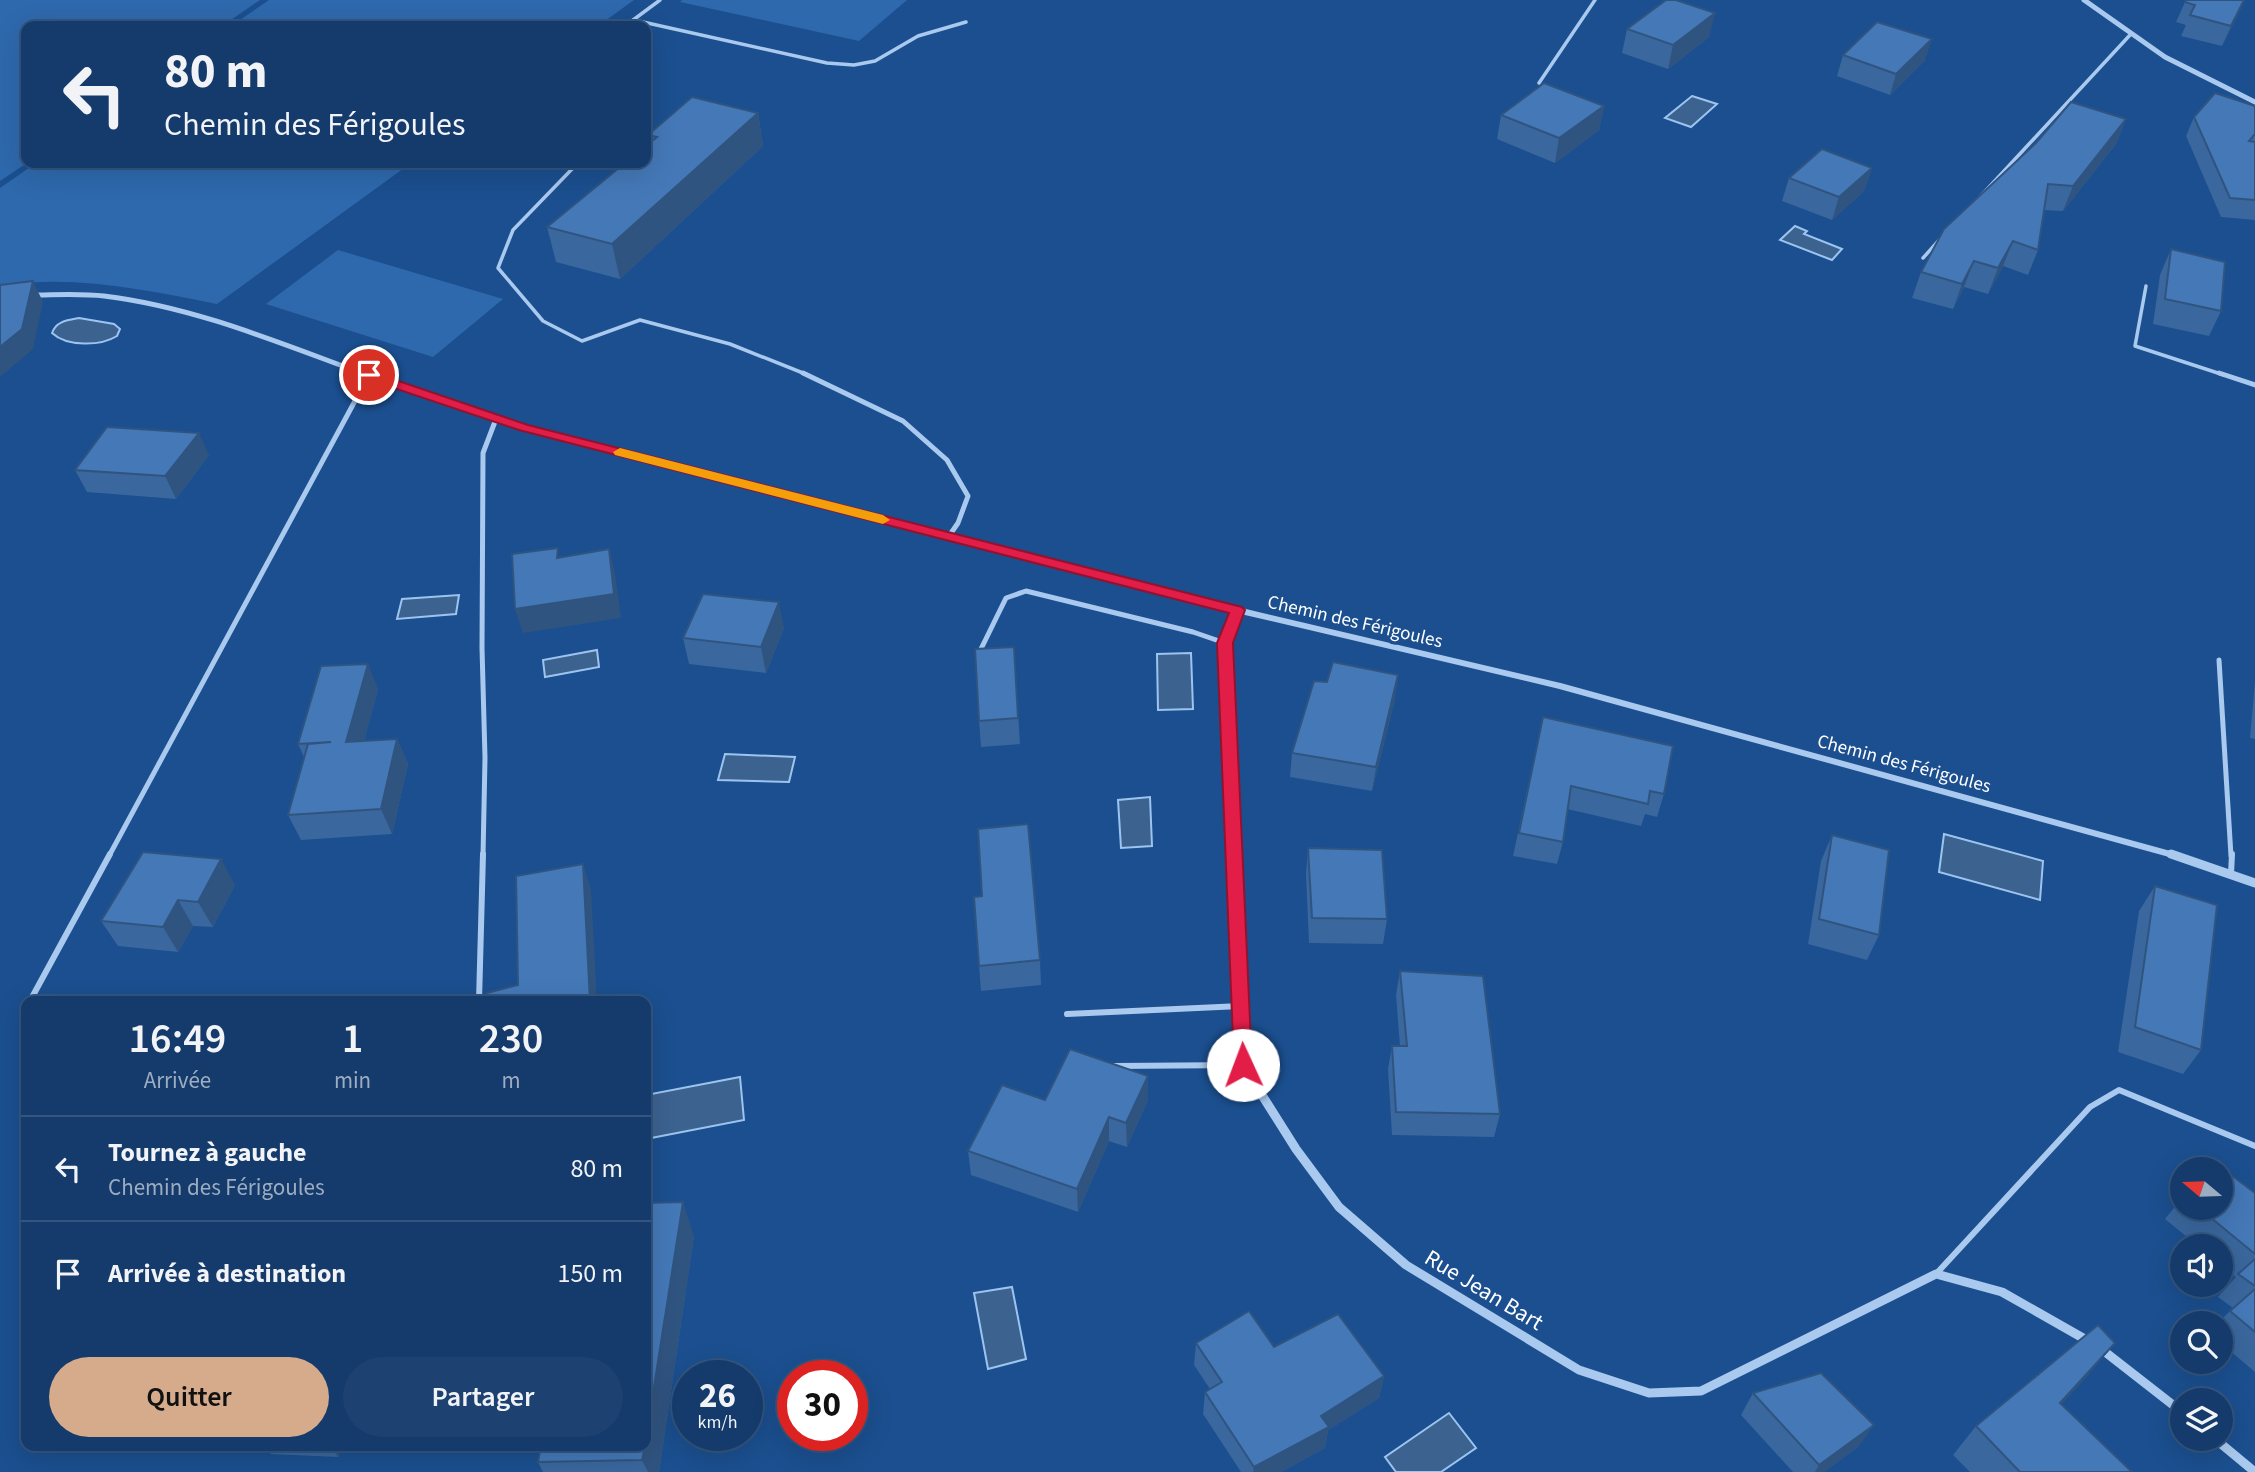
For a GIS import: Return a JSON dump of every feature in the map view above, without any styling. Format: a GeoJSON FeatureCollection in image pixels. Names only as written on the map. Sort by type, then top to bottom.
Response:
{"type":"FeatureCollection","features":[{"type":"Feature","properties":{"kind":"street"},"geometry":{"type":"LineString","coordinates":[[2084,0],[2130,35],[2205,81],[2255,102]]}},
{"type":"Feature","properties":{"kind":"street","name":"Chemin des Férigoules"},"geometry":{"type":"LineString","coordinates":[[19,296],[103,296],[153,305],[225,324],[496,419],[1237,610],[1560,685],[2186,858],[2255,883]]}},
{"type":"Feature","properties":{"kind":"street"},"geometry":{"type":"LineString","coordinates":[[1237,610],[1225,643],[1243,1065]]}},
{"type":"Feature","properties":{"kind":"street","name":"Rue Jean Bart"},"geometry":{"type":"LineString","coordinates":[[1243,1065],[1296,1149],[1339,1207],[1406,1265],[1579,1370],[1649,1393],[1701,1391],[1936,1274]]}},
{"type":"Feature","properties":{"kind":"street"},"geometry":{"type":"LineString","coordinates":[[1936,1274],[2002,1292],[2109,1353],[2170,1402]]}},
{"type":"Feature","properties":{"kind":"street"},"geometry":{"type":"LineString","coordinates":[[2230,1451],[2255,1472]]}},
{"type":"Feature","properties":{"kind":"lane"},"geometry":{"type":"LineString","coordinates":[[634,20],[660,0]]}},
{"type":"Feature","properties":{"kind":"lane"},"geometry":{"type":"LineString","coordinates":[[1539,83],[1595,0]]}},
{"type":"Feature","properties":{"kind":"lane"},"geometry":{"type":"LineString","coordinates":[[634,20],[638,21]]}},
{"type":"Feature","properties":{"kind":"lane"},"geometry":{"type":"LineString","coordinates":[[651,24],[827,63],[854,65],[876,61],[918,36],[966,22]]}},
{"type":"Feature","properties":{"kind":"lane"},"geometry":{"type":"LineString","coordinates":[[1978,198],[2130,35]]}},
{"type":"Feature","properties":{"kind":"lane"},"geometry":{"type":"LineString","coordinates":[[573,168],[513,230],[498,268],[543,320],[582,341],[640,320],[730,344],[818,379],[903,421],[947,460],[968,496],[958,523],[949,536]]}},
{"type":"Feature","properties":{"kind":"lane"},"geometry":{"type":"LineString","coordinates":[[1923,258],[1950,228]]}},
{"type":"Feature","properties":{"kind":"lane"},"geometry":{"type":"LineString","coordinates":[[2146,286],[2135,346],[2255,385]]}},
{"type":"Feature","properties":{"kind":"lane"},"geometry":{"type":"LineString","coordinates":[[33,996],[369,375]]}},
{"type":"Feature","properties":{"kind":"lane"},"geometry":{"type":"LineString","coordinates":[[479,996],[485,758],[482,648],[483,453],[496,419]]}},
{"type":"Feature","properties":{"kind":"lane"},"geometry":{"type":"LineString","coordinates":[[979,653],[1006,598],[1026,591],[1193,632],[1225,643]]}},
{"type":"Feature","properties":{"kind":"lane"},"geometry":{"type":"LineString","coordinates":[[2219,660],[2231,834],[2231,874]]}},
{"type":"Feature","properties":{"kind":"lane"},"geometry":{"type":"LineString","coordinates":[[1067,1014],[1241,1006]]}},
{"type":"Feature","properties":{"kind":"lane"},"geometry":{"type":"LineString","coordinates":[[1106,1067],[1243,1065]]}},
{"type":"Feature","properties":{"kind":"lane"},"geometry":{"type":"LineString","coordinates":[[1936,1274],[2090,1107],[2119,1090],[2255,1146]]}},
{"type":"Feature","properties":{"kind":"shaded area"},"geometry":{"type":"Polygon","coordinates":[[[0,0],[260,0],[229,21],[21,21],[21,167],[0,181],[0,0]]]}},
{"type":"Feature","properties":{"kind":"shaded area"},"geometry":{"type":"Polygon","coordinates":[[[269,0],[634,0],[605,21],[238,21],[269,0]]]}},
{"type":"Feature","properties":{"kind":"shaded area"},"geometry":{"type":"Polygon","coordinates":[[[907,0],[859,41],[680,2],[907,0]]]}},
{"type":"Feature","properties":{"kind":"shaded area"},"geometry":{"type":"Polygon","coordinates":[[[1692,96],[1717,104],[1691,127],[1665,118],[1692,96]]]}},
{"type":"Feature","properties":{"kind":"shaded area"},"geometry":{"type":"Polygon","coordinates":[[[29,168],[404,168],[217,304],[109,285],[54,282],[0,286],[0,188],[29,168]]]}},
{"type":"Feature","properties":{"kind":"shaded area"},"geometry":{"type":"Polygon","coordinates":[[[1795,226],[1807,231],[1804,234],[1842,249],[1832,260],[1780,240],[1795,226]]]}},
{"type":"Feature","properties":{"kind":"shaded area"},"geometry":{"type":"Polygon","coordinates":[[[338,250],[503,299],[433,357],[266,304],[338,250]]]}},
{"type":"Feature","properties":{"kind":"shaded area"},"geometry":{"type":"Polygon","coordinates":[[[79,318],[114,324],[120,329],[117,336],[110,339],[84,344],[66,341],[52,333],[59,324],[79,318]]]}},
{"type":"Feature","properties":{"kind":"shaded area"},"geometry":{"type":"Polygon","coordinates":[[[459,595],[456,614],[397,619],[402,599],[459,595]]]}},
{"type":"Feature","properties":{"kind":"shaded area"},"geometry":{"type":"Polygon","coordinates":[[[597,650],[599,667],[545,677],[543,660],[597,650]]]}},
{"type":"Feature","properties":{"kind":"shaded area"},"geometry":{"type":"Polygon","coordinates":[[[1191,653],[1193,709],[1158,710],[1157,654],[1191,653]]]}},
{"type":"Feature","properties":{"kind":"shaded area"},"geometry":{"type":"Polygon","coordinates":[[[725,754],[795,757],[789,782],[718,780],[725,754]]]}},
{"type":"Feature","properties":{"kind":"shaded area"},"geometry":{"type":"Polygon","coordinates":[[[1150,797],[1152,846],[1121,848],[1118,800],[1150,797]]]}},
{"type":"Feature","properties":{"kind":"shaded area"},"geometry":{"type":"Polygon","coordinates":[[[1944,834],[2043,861],[2040,900],[1939,872],[1944,834]]]}},
{"type":"Feature","properties":{"kind":"shaded area"},"geometry":{"type":"Polygon","coordinates":[[[740,1077],[744,1120],[651,1138],[651,1094],[740,1077]]]}},
{"type":"Feature","properties":{"kind":"shaded area"},"geometry":{"type":"Polygon","coordinates":[[[1012,1287],[1026,1359],[988,1369],[974,1293],[1012,1287]]]}},
{"type":"Feature","properties":{"kind":"shaded area"},"geometry":{"type":"Polygon","coordinates":[[[1449,1413],[1476,1448],[1441,1472],[1396,1472],[1385,1457],[1449,1413]]]}},
{"type":"Feature","properties":{"kind":"building"},"geometry":{"type":"Polygon","coordinates":[[[1666,0],[1676,0],[1715,13],[1673,45],[1627,29],[1666,0]]]}},
{"type":"Feature","properties":{"kind":"building"},"geometry":{"type":"Polygon","coordinates":[[[2244,0],[2231,26],[2190,15],[2195,5],[2185,2],[2244,0]]]}},
{"type":"Feature","properties":{"kind":"building"},"geometry":{"type":"Polygon","coordinates":[[[1877,22],[1932,39],[1896,74],[1843,55],[1877,22]]]}},
{"type":"Feature","properties":{"kind":"building"},"geometry":{"type":"Polygon","coordinates":[[[1544,83],[1604,106],[1559,138],[1501,115],[1544,83]]]}},
{"type":"Feature","properties":{"kind":"building"},"geometry":{"type":"Polygon","coordinates":[[[2215,93],[2255,106],[2255,134],[2249,141],[2255,142],[2255,200],[2230,198],[2194,117],[2215,93]]]}},
{"type":"Feature","properties":{"kind":"building"},"geometry":{"type":"Polygon","coordinates":[[[692,97],[758,113],[612,244],[547,227],[619,168],[651,168],[651,142],[657,137],[651,136],[651,132],[692,97]]]}},
{"type":"Feature","properties":{"kind":"building"},"geometry":{"type":"Polygon","coordinates":[[[2071,102],[2126,119],[2073,186],[2048,184],[2038,250],[2013,241],[1998,268],[1974,261],[1962,284],[1921,272],[1944,229],[2036,143],[2071,102]]]}},
{"type":"Feature","properties":{"kind":"building"},"geometry":{"type":"Polygon","coordinates":[[[1822,149],[1872,168],[1839,197],[1789,178],[1822,149]]]}},
{"type":"Feature","properties":{"kind":"building"},"geometry":{"type":"Polygon","coordinates":[[[2171,249],[2225,262],[2221,311],[2165,299],[2171,249]]]}},
{"type":"Feature","properties":{"kind":"building"},"geometry":{"type":"Polygon","coordinates":[[[33,281],[22,329],[0,347],[0,285],[33,281]]]}},
{"type":"Feature","properties":{"kind":"building"},"geometry":{"type":"Polygon","coordinates":[[[107,427],[199,433],[165,476],[75,470],[107,427]]]}},
{"type":"Feature","properties":{"kind":"building"},"geometry":{"type":"Polygon","coordinates":[[[558,548],[557,558],[609,549],[614,594],[515,609],[512,554],[558,548]]]}},
{"type":"Feature","properties":{"kind":"building"},"geometry":{"type":"Polygon","coordinates":[[[703,594],[779,602],[761,647],[683,638],[703,594]]]}},
{"type":"Feature","properties":{"kind":"building"},"geometry":{"type":"Polygon","coordinates":[[[1014,647],[1018,718],[979,721],[975,649],[1014,647]]]}},
{"type":"Feature","properties":{"kind":"building"},"geometry":{"type":"Polygon","coordinates":[[[1333,662],[1398,675],[1376,767],[1292,753],[1314,681],[1327,682],[1333,662]]]}},
{"type":"Feature","properties":{"kind":"building"},"geometry":{"type":"Polygon","coordinates":[[[368,664],[346,742],[397,739],[381,809],[288,815],[308,744],[331,742],[298,744],[321,666],[368,664]]]}},
{"type":"Feature","properties":{"kind":"building"},"geometry":{"type":"Polygon","coordinates":[[[1543,717],[1673,746],[1664,794],[1650,791],[1648,804],[1571,786],[1563,842],[1519,833],[1543,717]]]}},
{"type":"Feature","properties":{"kind":"building"},"geometry":{"type":"Polygon","coordinates":[[[1028,824],[1040,960],[979,966],[974,897],[982,896],[978,829],[1028,824]]]}},
{"type":"Feature","properties":{"kind":"building"},"geometry":{"type":"Polygon","coordinates":[[[1832,835],[1889,850],[1879,935],[1819,919],[1832,835]]]}},
{"type":"Feature","properties":{"kind":"building"},"geometry":{"type":"Polygon","coordinates":[[[1308,848],[1382,850],[1387,919],[1312,918],[1308,848]]]}},
{"type":"Feature","properties":{"kind":"building"},"geometry":{"type":"Polygon","coordinates":[[[143,852],[221,859],[198,902],[178,900],[163,927],[101,921],[143,852]]]}},
{"type":"Feature","properties":{"kind":"building"},"geometry":{"type":"Polygon","coordinates":[[[583,864],[590,996],[487,996],[487,993],[518,985],[516,876],[583,864]]]}},
{"type":"Feature","properties":{"kind":"building"},"geometry":{"type":"Polygon","coordinates":[[[2155,886],[2217,905],[2201,1050],[2135,1027],[2155,886]]]}},
{"type":"Feature","properties":{"kind":"building"},"geometry":{"type":"Polygon","coordinates":[[[1400,971],[1483,976],[1500,1114],[1396,1112],[1392,1046],[1407,1046],[1400,971]]]}},
{"type":"Feature","properties":{"kind":"building"},"geometry":{"type":"Polygon","coordinates":[[[1070,1049],[1148,1076],[1126,1123],[1109,1117],[1077,1189],[968,1151],[1002,1085],[1045,1100],[1070,1049]]]}},
{"type":"Feature","properties":{"kind":"building"},"geometry":{"type":"Polygon","coordinates":[[[2233,1176],[2255,1193],[2255,1254],[2214,1220],[2233,1220],[2233,1176]]]}},
{"type":"Feature","properties":{"kind":"building"},"geometry":{"type":"Polygon","coordinates":[[[683,1202],[651,1406],[651,1203],[683,1202]]]}},
{"type":"Feature","properties":{"kind":"building"},"geometry":{"type":"Polygon","coordinates":[[[2255,1259],[2255,1286],[2238,1274],[2255,1259]]]}},
{"type":"Feature","properties":{"kind":"building"},"geometry":{"type":"Polygon","coordinates":[[[2255,1289],[2255,1332],[2230,1311],[2255,1289]]]}},
{"type":"Feature","properties":{"kind":"building"},"geometry":{"type":"Polygon","coordinates":[[[1249,1311],[1274,1347],[1338,1314],[1384,1376],[1321,1416],[1329,1427],[1254,1467],[1205,1392],[1222,1382],[1196,1343],[1249,1311]]]}},
{"type":"Feature","properties":{"kind":"building"},"geometry":{"type":"Polygon","coordinates":[[[2098,1325],[2115,1343],[2060,1403],[2132,1472],[2020,1472],[1976,1426],[2098,1325]]]}},
{"type":"Feature","properties":{"kind":"building"},"geometry":{"type":"Polygon","coordinates":[[[1821,1373],[1874,1425],[1819,1465],[1753,1393],[1821,1373]]]}},
{"type":"Feature","properties":{"kind":"building"},"geometry":{"type":"Polygon","coordinates":[[[540,1451],[644,1451],[642,1460],[538,1462],[540,1451]]]}},
{"type":"Feature","properties":{"kind":"slow traffic"},"geometry":{"type":"LineString","coordinates":[[620,452],[883,520]]}},
{"type":"Feature","properties":{"kind":"route"},"geometry":{"type":"LineString","coordinates":[[369,375],[524,428],[1237,610],[1225,643],[1243,1065]]}}]}
